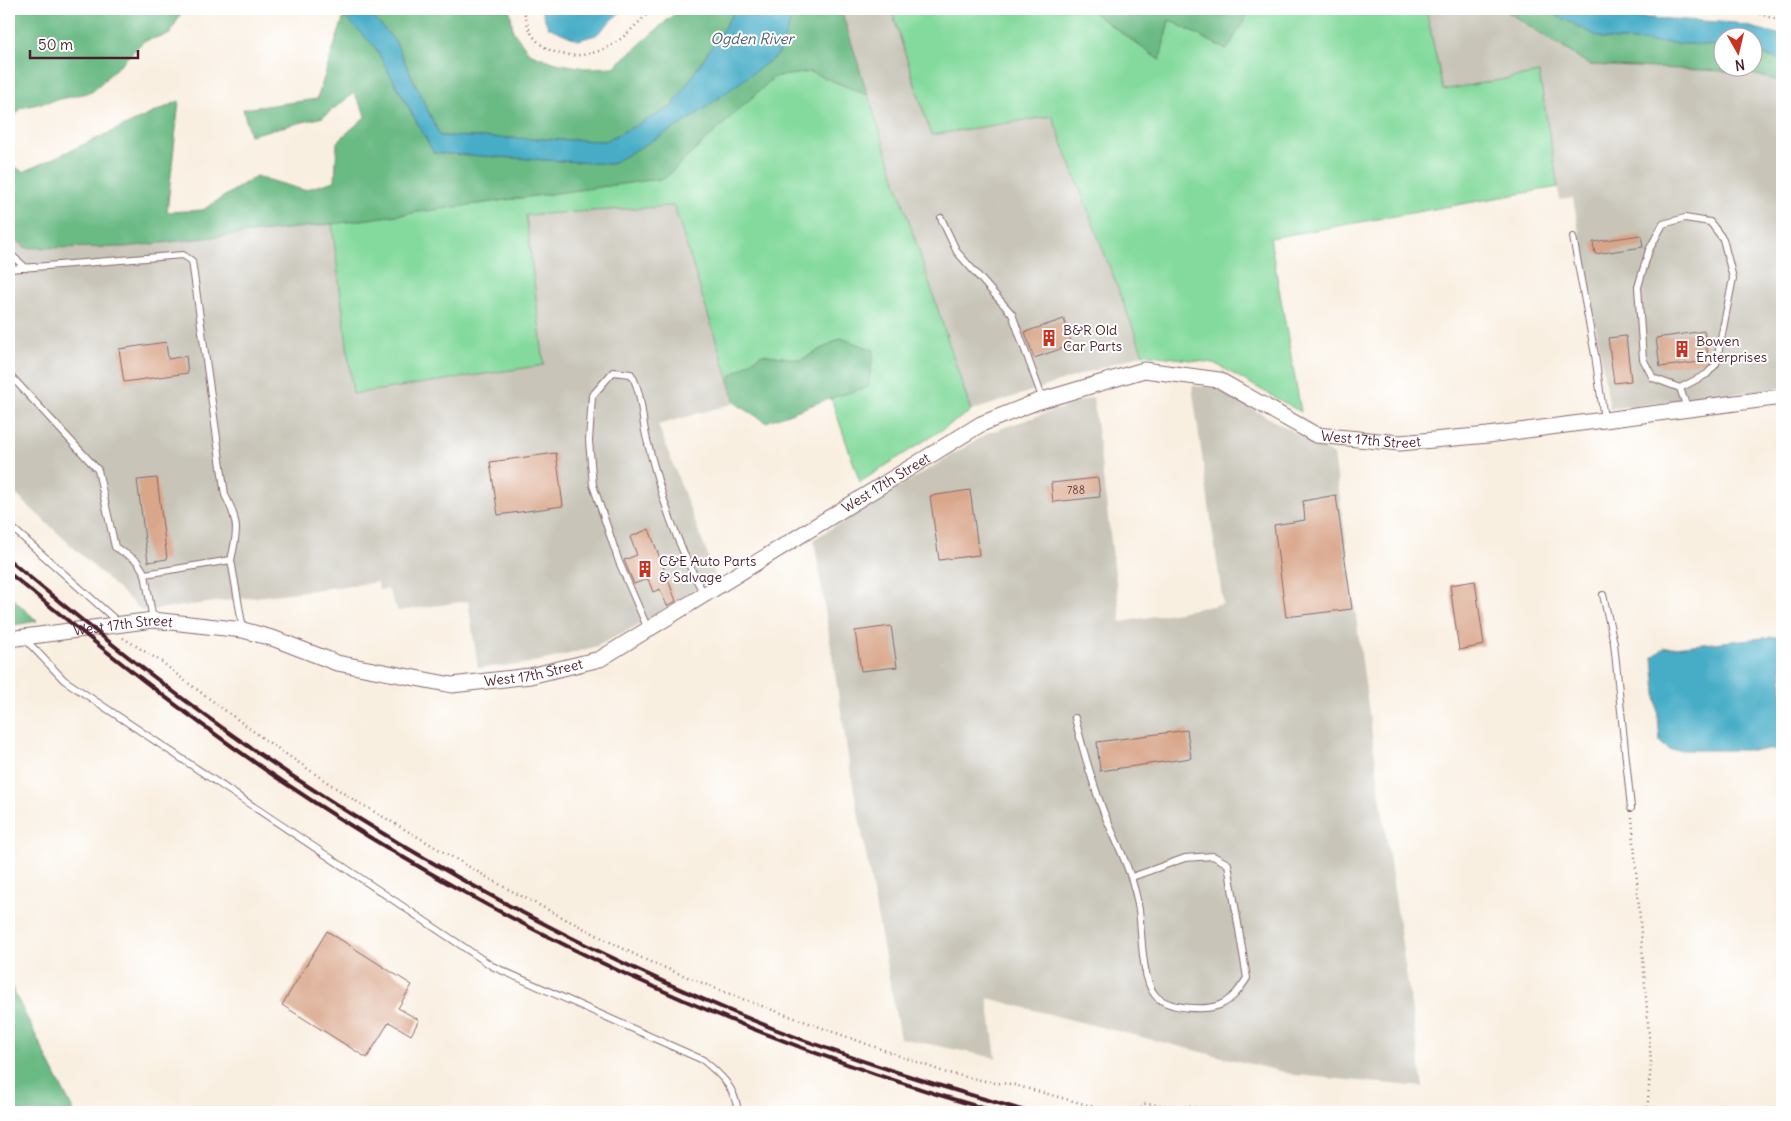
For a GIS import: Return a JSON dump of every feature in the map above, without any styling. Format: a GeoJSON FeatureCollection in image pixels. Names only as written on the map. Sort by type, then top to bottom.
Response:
{"type":"FeatureCollection","features":[{"type":"Feature","properties":{"kind":"street","name":"West 17th Street"},"geometry":{"type":"LineString","coordinates":[[16,638],[153,620],[243,630],[275,639],[337,663],[452,685],[530,676],[600,659],[981,424],[1043,400],[1144,370],[1219,380],[1316,435],[1400,443],[1688,410],[1782,397]]}},
{"type":"Feature","properties":{"kind":"lane"},"geometry":{"type":"LineString","coordinates":[[941,218],[957,252],[1012,314],[1043,400]]}},
{"type":"Feature","properties":{"kind":"lane"},"geometry":{"type":"LineString","coordinates":[[1680,388],[1707,374],[1716,364],[1733,278],[1724,239],[1710,222],[1685,218],[1662,224],[1649,250],[1638,287],[1643,359],[1653,378],[1680,388],[1688,410]]}},
{"type":"Feature","properties":{"kind":"lane"},"geometry":{"type":"LineString","coordinates":[[1573,237],[1595,356],[1604,420]]}},
{"type":"Feature","properties":{"kind":"lane"},"geometry":{"type":"LineString","coordinates":[[9,252],[26,268]]}},
{"type":"Feature","properties":{"kind":"lane"},"geometry":{"type":"LineString","coordinates":[[9,269],[182,255],[192,260],[225,494],[233,510],[238,534],[232,560],[243,630]]}},
{"type":"Feature","properties":{"kind":"lane"},"geometry":{"type":"LineString","coordinates":[[648,630],[619,562],[593,485],[589,440],[592,396],[613,372],[631,374],[638,385],[646,435],[658,483],[676,538],[690,570],[704,595]]}},
{"type":"Feature","properties":{"kind":"lane"},"geometry":{"type":"LineString","coordinates":[[9,374],[98,470],[115,547],[136,561],[145,574],[153,620]]}},
{"type":"Feature","properties":{"kind":"lane"},"geometry":{"type":"LineString","coordinates":[[9,525],[117,624]]}},
{"type":"Feature","properties":{"kind":"lane"},"geometry":{"type":"LineString","coordinates":[[145,574],[232,560]]}},
{"type":"Feature","properties":{"kind":"lane"},"geometry":{"type":"LineString","coordinates":[[1604,595],[1614,643],[1631,808]]}},
{"type":"Feature","properties":{"kind":"lane"},"geometry":{"type":"LineString","coordinates":[[16,638],[64,680],[492,966],[703,1060],[724,1078],[737,1104],[738,1112]]}},
{"type":"Feature","properties":{"kind":"lane"},"geometry":{"type":"LineString","coordinates":[[1075,718],[1089,772],[1104,813],[1132,877],[1139,910],[1146,975],[1155,995],[1173,1006],[1199,1008],[1220,1005],[1237,994],[1247,978],[1228,864],[1213,856],[1185,858],[1132,877]]}},
{"type":"Feature","properties":{"kind":"path"},"geometry":{"type":"LineString","coordinates":[[524,9],[530,31],[541,44],[566,56],[582,56],[612,44],[653,9]]}},
{"type":"Feature","properties":{"kind":"path"},"geometry":{"type":"LineString","coordinates":[[1745,9],[1782,20]]}},
{"type":"Feature","properties":{"kind":"path"},"geometry":{"type":"LineString","coordinates":[[117,624],[117,633],[124,640],[162,662],[264,739],[349,797],[504,888],[621,948],[785,1016],[947,1074],[1011,1084],[1113,1112]]}},
{"type":"Feature","properties":{"kind":"path"},"geometry":{"type":"LineString","coordinates":[[1631,808],[1636,852],[1651,1062],[1647,1112]]}},
{"type":"Feature","properties":{"kind":"path"},"geometry":{"type":"LineString","coordinates":[[1139,1112],[1144,1104],[1274,1112]]}},
{"type":"Feature","properties":{"kind":"shaded area"},"geometry":{"type":"Polygon","coordinates":[[[855,9],[891,9],[931,135],[1052,116],[1143,354],[971,411],[842,13],[855,9]]]}},
{"type":"Feature","properties":{"kind":"shaded area"},"geometry":{"type":"Polygon","coordinates":[[[1426,9],[1503,9],[1590,65],[1714,71],[1714,78],[1764,77],[1782,82],[1782,388],[1610,409],[1573,198],[1560,200],[1539,73],[1443,91],[1426,9]]]}},
{"type":"Feature","properties":{"kind":"shaded area"},"geometry":{"type":"Polygon","coordinates":[[[675,206],[735,403],[658,425],[716,577],[642,623],[597,646],[558,657],[518,665],[478,668],[468,601],[398,611],[388,589],[379,590],[378,582],[142,611],[9,488],[9,233],[26,248],[125,247],[332,224],[353,394],[526,215],[675,206]]]}},
{"type":"Feature","properties":{"kind":"shaded area"},"geometry":{"type":"Polygon","coordinates":[[[1192,386],[1214,387],[1334,455],[1382,808],[1423,1087],[1295,1075],[988,998],[996,1058],[900,1038],[849,763],[814,539],[988,433],[1093,397],[1121,622],[1223,604],[1192,386]]]}},
{"type":"Feature","properties":{"kind":"green space"},"geometry":{"type":"Polygon","coordinates":[[[9,9],[183,9],[170,34],[144,41],[92,92],[20,108],[9,125],[9,9]]]}},
{"type":"Feature","properties":{"kind":"green space"},"geometry":{"type":"Polygon","coordinates":[[[366,9],[510,9],[513,31],[529,53],[556,63],[585,68],[614,67],[680,9],[736,9],[672,107],[605,141],[440,136],[395,41],[366,9]]]}},
{"type":"Feature","properties":{"kind":"green space"},"geometry":{"type":"Polygon","coordinates":[[[795,9],[855,9],[842,13],[868,95],[810,72],[774,77],[665,178],[332,224],[125,247],[26,248],[9,233],[9,163],[23,172],[179,101],[167,212],[203,210],[256,176],[303,190],[335,181],[337,142],[366,116],[354,93],[323,117],[250,135],[243,109],[317,99],[344,16],[375,47],[434,153],[611,164],[778,55],[795,9]]]}},
{"type":"Feature","properties":{"kind":"green space"},"geometry":{"type":"Polygon","coordinates":[[[891,9],[1088,9],[1159,60],[1169,20],[1226,49],[1251,9],[1426,9],[1443,90],[1539,73],[1558,187],[1270,238],[1301,412],[1214,363],[1143,354],[1052,116],[931,135],[891,9]]]}},
{"type":"Feature","properties":{"kind":"green space"},"geometry":{"type":"Polygon","coordinates":[[[1088,9],[1251,9],[1227,50],[1169,20],[1160,60],[1088,9]]]}},
{"type":"Feature","properties":{"kind":"green space"},"geometry":{"type":"Polygon","coordinates":[[[1503,9],[1544,9],[1603,39],[1714,45],[1714,71],[1590,65],[1503,9]]]}},
{"type":"Feature","properties":{"kind":"green space"},"geometry":{"type":"Polygon","coordinates":[[[1764,55],[1782,60],[1782,82],[1764,77],[1764,55]]]}},
{"type":"Feature","properties":{"kind":"green space"},"geometry":{"type":"Polygon","coordinates":[[[810,72],[868,95],[971,411],[860,482],[831,398],[868,387],[841,338],[801,360],[762,354],[728,378],[674,206],[526,215],[544,365],[353,394],[332,224],[665,178],[774,77],[810,72]]]}},
{"type":"Feature","properties":{"kind":"green space"},"geometry":{"type":"Polygon","coordinates":[[[841,338],[874,350],[868,387],[831,398],[766,422],[735,403],[728,378],[762,354],[801,360],[841,338]]]}},
{"type":"Feature","properties":{"kind":"green space"},"geometry":{"type":"Polygon","coordinates":[[[9,595],[37,621],[9,626],[9,595]]]}},
{"type":"Feature","properties":{"kind":"green space"},"geometry":{"type":"Polygon","coordinates":[[[9,982],[74,1112],[16,1112],[9,1063],[9,982]]]}},
{"type":"Feature","properties":{"kind":"water","name":"Ogden River"},"geometry":{"type":"Polygon","coordinates":[[[329,9],[366,9],[395,41],[440,136],[605,141],[672,107],[736,9],[795,9],[778,55],[687,121],[611,164],[434,153],[375,47],[344,16],[329,9]]]}},
{"type":"Feature","properties":{"kind":"water"},"geometry":{"type":"Polygon","coordinates":[[[541,9],[624,9],[596,35],[578,40],[548,27],[541,9]]]}},
{"type":"Feature","properties":{"kind":"water"},"geometry":{"type":"Polygon","coordinates":[[[1544,9],[1592,9],[1603,15],[1735,23],[1755,28],[1714,28],[1714,45],[1603,39],[1544,9]]]}},
{"type":"Feature","properties":{"kind":"water"},"geometry":{"type":"Polygon","coordinates":[[[1764,30],[1782,35],[1782,60],[1764,55],[1764,30]]]}},
{"type":"Feature","properties":{"kind":"water"},"geometry":{"type":"Polygon","coordinates":[[[1782,636],[1782,750],[1669,750],[1660,742],[1653,657],[1664,648],[1782,636]]]}},
{"type":"Feature","properties":{"kind":"building"},"geometry":{"type":"Polygon","coordinates":[[[1641,235],[1643,247],[1595,254],[1593,242],[1641,235]]]}},
{"type":"Feature","properties":{"kind":"building","name":"B&R Old Car Parts"},"geometry":{"type":"Polygon","coordinates":[[[1064,319],[1072,345],[1034,358],[1025,332],[1064,319]]]}},
{"type":"Feature","properties":{"kind":"building","name":"Bowen Enterprises"},"geometry":{"type":"Polygon","coordinates":[[[1704,331],[1709,361],[1660,367],[1656,338],[1704,331]]]}},
{"type":"Feature","properties":{"kind":"building"},"geometry":{"type":"Polygon","coordinates":[[[1626,336],[1631,381],[1614,383],[1608,338],[1626,336]]]}},
{"type":"Feature","properties":{"kind":"building"},"geometry":{"type":"Polygon","coordinates":[[[166,342],[168,359],[186,356],[188,373],[124,382],[119,349],[166,342]]]}},
{"type":"Feature","properties":{"kind":"building"},"geometry":{"type":"Polygon","coordinates":[[[556,453],[563,506],[498,515],[490,462],[556,453]]]}},
{"type":"Feature","properties":{"kind":"building"},"geometry":{"type":"Polygon","coordinates":[[[157,478],[167,559],[148,562],[137,480],[157,478]]]}},
{"type":"Feature","properties":{"kind":"building"},"geometry":{"type":"Polygon","coordinates":[[[1098,478],[1100,497],[1053,502],[1051,483],[1098,478]]]}},
{"type":"Feature","properties":{"kind":"building"},"geometry":{"type":"Polygon","coordinates":[[[970,490],[979,555],[939,560],[930,496],[970,490]]]}},
{"type":"Feature","properties":{"kind":"building"},"geometry":{"type":"Polygon","coordinates":[[[1336,495],[1352,609],[1286,617],[1274,525],[1305,520],[1303,501],[1336,495]]]}},
{"type":"Feature","properties":{"kind":"building","name":"C&E Auto Parts & Salvage"},"geometry":{"type":"Polygon","coordinates":[[[649,529],[676,601],[667,606],[660,589],[653,592],[648,579],[634,584],[624,560],[637,555],[630,537],[649,529]]]}},
{"type":"Feature","properties":{"kind":"building"},"geometry":{"type":"Polygon","coordinates":[[[1475,581],[1484,645],[1459,650],[1450,585],[1475,581]]]}},
{"type":"Feature","properties":{"kind":"building"},"geometry":{"type":"Polygon","coordinates":[[[891,626],[897,667],[861,671],[855,631],[891,626]]]}},
{"type":"Feature","properties":{"kind":"building"},"geometry":{"type":"Polygon","coordinates":[[[1187,730],[1191,758],[1100,771],[1097,742],[1187,730]]]}},
{"type":"Feature","properties":{"kind":"building"},"geometry":{"type":"Polygon","coordinates":[[[327,931],[412,985],[398,1008],[419,1020],[411,1035],[389,1022],[367,1058],[282,1005],[327,931]]]}},
{"type":"Feature","properties":{"kind":"railway"},"geometry":{"type":"LineString","coordinates":[[9,560],[146,671],[217,724],[346,811],[464,881],[647,974],[772,1028],[835,1052],[899,1073],[1029,1112]]}},
{"type":"Feature","properties":{"kind":"railway"},"geometry":{"type":"LineString","coordinates":[[9,573],[145,681],[249,759],[368,836],[453,886],[540,932],[628,975],[718,1015],[810,1051],[902,1083],[996,1112]]}},
{"type":"Feature","properties":{"kind":"place","name":"B&R Old Car Parts"},"geometry":{"type":"Point","coordinates":[1049,338]}},
{"type":"Feature","properties":{"kind":"place","name":"Bowen Enterprises"},"geometry":{"type":"Point","coordinates":[1682,349]}},
{"type":"Feature","properties":{"kind":"place","name":"C&E Auto Parts & Salvage"},"geometry":{"type":"Point","coordinates":[645,569]}}]}
